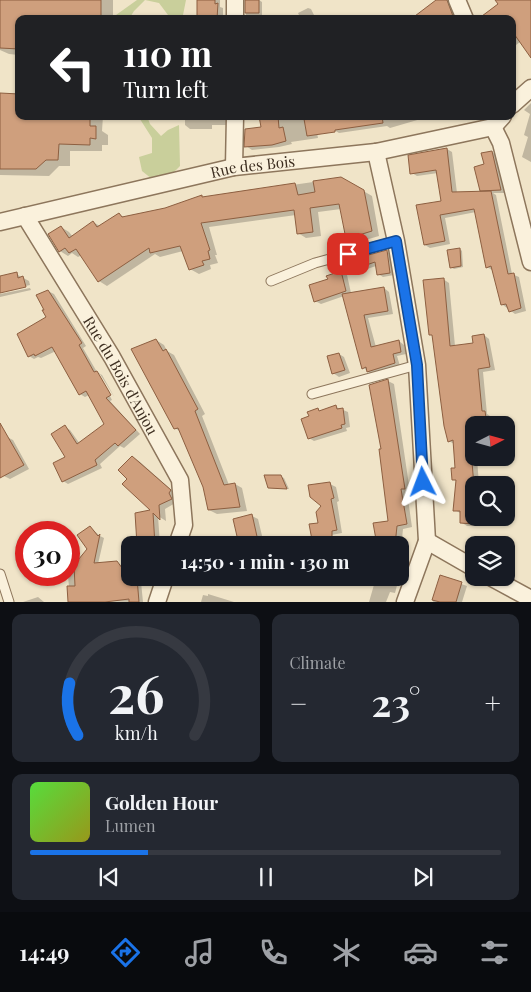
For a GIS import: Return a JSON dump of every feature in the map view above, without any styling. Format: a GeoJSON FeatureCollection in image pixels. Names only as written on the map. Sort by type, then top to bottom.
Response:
{"type":"FeatureCollection","features":[{"type":"Feature","properties":{"kind":"street"},"geometry":{"type":"LineString","coordinates":[[235,0],[235,15]]}},
{"type":"Feature","properties":{"kind":"street"},"geometry":{"type":"LineString","coordinates":[[457,0],[463,15]]}},
{"type":"Feature","properties":{"kind":"street"},"geometry":{"type":"LineString","coordinates":[[516,98],[531,88]]}},
{"type":"Feature","properties":{"kind":"street"},"geometry":{"type":"LineString","coordinates":[[234,167],[235,120]]}},
{"type":"Feature","properties":{"kind":"street"},"geometry":{"type":"LineString","coordinates":[[498,122],[501,143],[531,262]]}},
{"type":"Feature","properties":{"kind":"street","name":"Rue des Bois"},"geometry":{"type":"LineString","coordinates":[[0,222],[234,167],[376,152],[498,122]]}},
{"type":"Feature","properties":{"kind":"street"},"geometry":{"type":"LineString","coordinates":[[376,152],[396,241],[417,365],[427,541],[404,602]]}},
{"type":"Feature","properties":{"kind":"street","name":"Rue du Bois d'Anjou"},"geometry":{"type":"LineString","coordinates":[[24,216],[112,357],[180,480],[184,525],[180,536]]}},
{"type":"Feature","properties":{"kind":"street"},"geometry":{"type":"LineString","coordinates":[[427,541],[465,563]]}},
{"type":"Feature","properties":{"kind":"street"},"geometry":{"type":"LineString","coordinates":[[157,602],[162,586]]}},
{"type":"Feature","properties":{"kind":"street"},"geometry":{"type":"LineString","coordinates":[[506,586],[531,600]]}},
{"type":"Feature","properties":{"kind":"lane"},"geometry":{"type":"LineString","coordinates":[[271,280],[315,263],[396,241]]}},
{"type":"Feature","properties":{"kind":"lane"},"geometry":{"type":"LineString","coordinates":[[312,394],[417,365]]}},
{"type":"Feature","properties":{"kind":"lane"},"geometry":{"type":"LineString","coordinates":[[0,574],[9,602]]}},
{"type":"Feature","properties":{"kind":"green space"},"geometry":{"type":"Polygon","coordinates":[[[137,0],[145,0],[132,15],[116,15],[137,0]]]}},
{"type":"Feature","properties":{"kind":"green space"},"geometry":{"type":"Polygon","coordinates":[[[145,0],[186,0],[183,15],[168,15],[159,3],[145,0]]]}},
{"type":"Feature","properties":{"kind":"green space"},"geometry":{"type":"Polygon","coordinates":[[[141,120],[148,120],[161,136],[179,125],[180,166],[169,177],[152,179],[142,171],[139,157],[152,153],[152,138],[141,120]]]}},
{"type":"Feature","properties":{"kind":"building"},"geometry":{"type":"Polygon","coordinates":[[[0,0],[101,0],[101,15],[15,15],[15,49],[0,48],[0,0]]]}},
{"type":"Feature","properties":{"kind":"building"},"geometry":{"type":"Polygon","coordinates":[[[197,0],[215,0],[215,4],[218,3],[217,15],[197,15],[197,0]]]}},
{"type":"Feature","properties":{"kind":"building"},"geometry":{"type":"Polygon","coordinates":[[[245,0],[259,0],[259,13],[245,13],[245,0]]]}},
{"type":"Feature","properties":{"kind":"building"},"geometry":{"type":"Polygon","coordinates":[[[436,0],[447,0],[453,15],[416,15],[436,0]]]}},
{"type":"Feature","properties":{"kind":"building"},"geometry":{"type":"Polygon","coordinates":[[[495,0],[531,0],[531,58],[516,37],[516,15],[483,15],[498,4],[495,0]]]}},
{"type":"Feature","properties":{"kind":"building"},"geometry":{"type":"Polygon","coordinates":[[[0,93],[15,94],[15,120],[90,120],[90,126],[96,126],[96,139],[90,138],[90,145],[59,144],[58,160],[46,160],[36,169],[0,169],[0,93]]]}},
{"type":"Feature","properties":{"kind":"building"},"geometry":{"type":"Polygon","coordinates":[[[260,120],[278,120],[279,128],[283,127],[286,141],[272,145],[244,147],[245,129],[261,127],[260,120]]]}},
{"type":"Feature","properties":{"kind":"building"},"geometry":{"type":"Polygon","coordinates":[[[304,120],[383,120],[383,123],[307,136],[304,120]]]}},
{"type":"Feature","properties":{"kind":"building"},"geometry":{"type":"Polygon","coordinates":[[[447,148],[452,192],[491,191],[508,274],[514,273],[521,308],[509,312],[506,304],[501,305],[491,266],[486,268],[474,209],[440,215],[445,241],[424,245],[416,205],[441,201],[436,170],[410,174],[408,155],[447,148]]]}},
{"type":"Feature","properties":{"kind":"building"},"geometry":{"type":"Polygon","coordinates":[[[492,151],[501,190],[480,191],[474,167],[484,164],[481,153],[492,151]]]}},
{"type":"Feature","properties":{"kind":"building"},"geometry":{"type":"Polygon","coordinates":[[[341,177],[364,190],[372,231],[346,239],[339,204],[310,208],[313,232],[297,234],[294,210],[201,223],[210,250],[208,251],[210,259],[202,261],[204,265],[189,270],[180,246],[150,253],[149,248],[98,282],[76,249],[69,253],[65,248],[59,252],[48,234],[61,226],[69,238],[93,221],[97,227],[119,213],[122,217],[165,208],[202,195],[202,197],[295,183],[298,195],[315,192],[313,181],[341,177]]]}},
{"type":"Feature","properties":{"kind":"building"},"geometry":{"type":"Polygon","coordinates":[[[460,248],[461,266],[450,268],[447,250],[460,248]]]}},
{"type":"Feature","properties":{"kind":"building"},"geometry":{"type":"Polygon","coordinates":[[[387,250],[390,273],[377,275],[375,262],[352,270],[350,260],[387,250]]]}},
{"type":"Feature","properties":{"kind":"building"},"geometry":{"type":"Polygon","coordinates":[[[341,271],[346,291],[314,302],[309,285],[328,279],[326,276],[341,271]]]}},
{"type":"Feature","properties":{"kind":"building"},"geometry":{"type":"Polygon","coordinates":[[[17,272],[18,278],[23,276],[26,287],[0,293],[0,276],[17,272]]]}},
{"type":"Feature","properties":{"kind":"building"},"geometry":{"type":"Polygon","coordinates":[[[444,278],[450,346],[473,343],[472,336],[484,334],[490,367],[478,369],[482,411],[485,411],[486,416],[465,416],[465,466],[472,466],[473,476],[465,476],[465,523],[460,523],[460,511],[453,511],[456,480],[452,480],[451,468],[455,468],[453,440],[448,442],[444,426],[432,335],[429,335],[423,280],[444,278]]]}},
{"type":"Feature","properties":{"kind":"building"},"geometry":{"type":"Polygon","coordinates":[[[384,287],[388,311],[364,315],[371,347],[399,340],[401,352],[393,354],[395,363],[367,372],[366,367],[362,369],[342,294],[384,287]]]}},
{"type":"Feature","properties":{"kind":"building"},"geometry":{"type":"Polygon","coordinates":[[[48,290],[82,343],[79,345],[94,372],[97,371],[111,395],[106,398],[136,430],[118,446],[115,443],[95,460],[97,465],[62,482],[53,463],[65,457],[51,434],[65,425],[77,444],[104,424],[86,391],[79,395],[52,347],[35,356],[34,354],[28,357],[17,334],[46,317],[36,295],[48,290]]]}},
{"type":"Feature","properties":{"kind":"building"},"geometry":{"type":"Polygon","coordinates":[[[156,339],[163,351],[166,349],[198,409],[195,411],[224,485],[235,483],[240,507],[208,510],[203,487],[178,428],[174,429],[131,349],[156,339]]]}},
{"type":"Feature","properties":{"kind":"building"},"geometry":{"type":"Polygon","coordinates":[[[339,353],[345,370],[332,374],[327,356],[339,353]]]}},
{"type":"Feature","properties":{"kind":"building"},"geometry":{"type":"Polygon","coordinates":[[[388,379],[405,489],[401,489],[407,524],[397,526],[396,536],[375,536],[373,523],[388,521],[379,449],[381,449],[369,385],[388,379]]]}},
{"type":"Feature","properties":{"kind":"building"},"geometry":{"type":"Polygon","coordinates":[[[336,405],[337,409],[343,408],[345,424],[341,425],[342,428],[308,439],[301,419],[309,416],[307,412],[318,408],[319,411],[336,405]]]}},
{"type":"Feature","properties":{"kind":"building"},"geometry":{"type":"Polygon","coordinates":[[[0,423],[24,465],[0,478],[0,423]]]}},
{"type":"Feature","properties":{"kind":"building"},"geometry":{"type":"Polygon","coordinates":[[[132,456],[171,490],[169,493],[172,499],[159,505],[160,520],[153,513],[154,536],[136,536],[135,513],[150,510],[122,484],[127,479],[118,470],[132,456]]]}},
{"type":"Feature","properties":{"kind":"building"},"geometry":{"type":"Polygon","coordinates":[[[264,475],[281,475],[287,489],[268,488],[264,475]]]}},
{"type":"Feature","properties":{"kind":"building"},"geometry":{"type":"Polygon","coordinates":[[[330,482],[334,498],[331,499],[337,530],[332,531],[332,536],[311,536],[309,524],[318,523],[316,512],[321,506],[310,497],[308,485],[330,482]]]}},
{"type":"Feature","properties":{"kind":"building"},"geometry":{"type":"Polygon","coordinates":[[[252,514],[257,536],[237,536],[233,519],[252,514]]]}},
{"type":"Feature","properties":{"kind":"building"},"geometry":{"type":"Polygon","coordinates":[[[90,526],[98,536],[100,534],[94,563],[117,561],[121,567],[121,586],[138,586],[139,602],[129,602],[129,599],[105,602],[68,602],[67,586],[80,586],[80,558],[87,549],[80,539],[80,533],[90,526]]]}},
{"type":"Feature","properties":{"kind":"building"},"geometry":{"type":"Polygon","coordinates":[[[440,575],[462,582],[456,602],[432,600],[440,575]]]}},
{"type":"Feature","properties":{"kind":"route"},"geometry":{"type":"LineString","coordinates":[[348,254],[396,241],[417,365],[423,482]]}}]}
